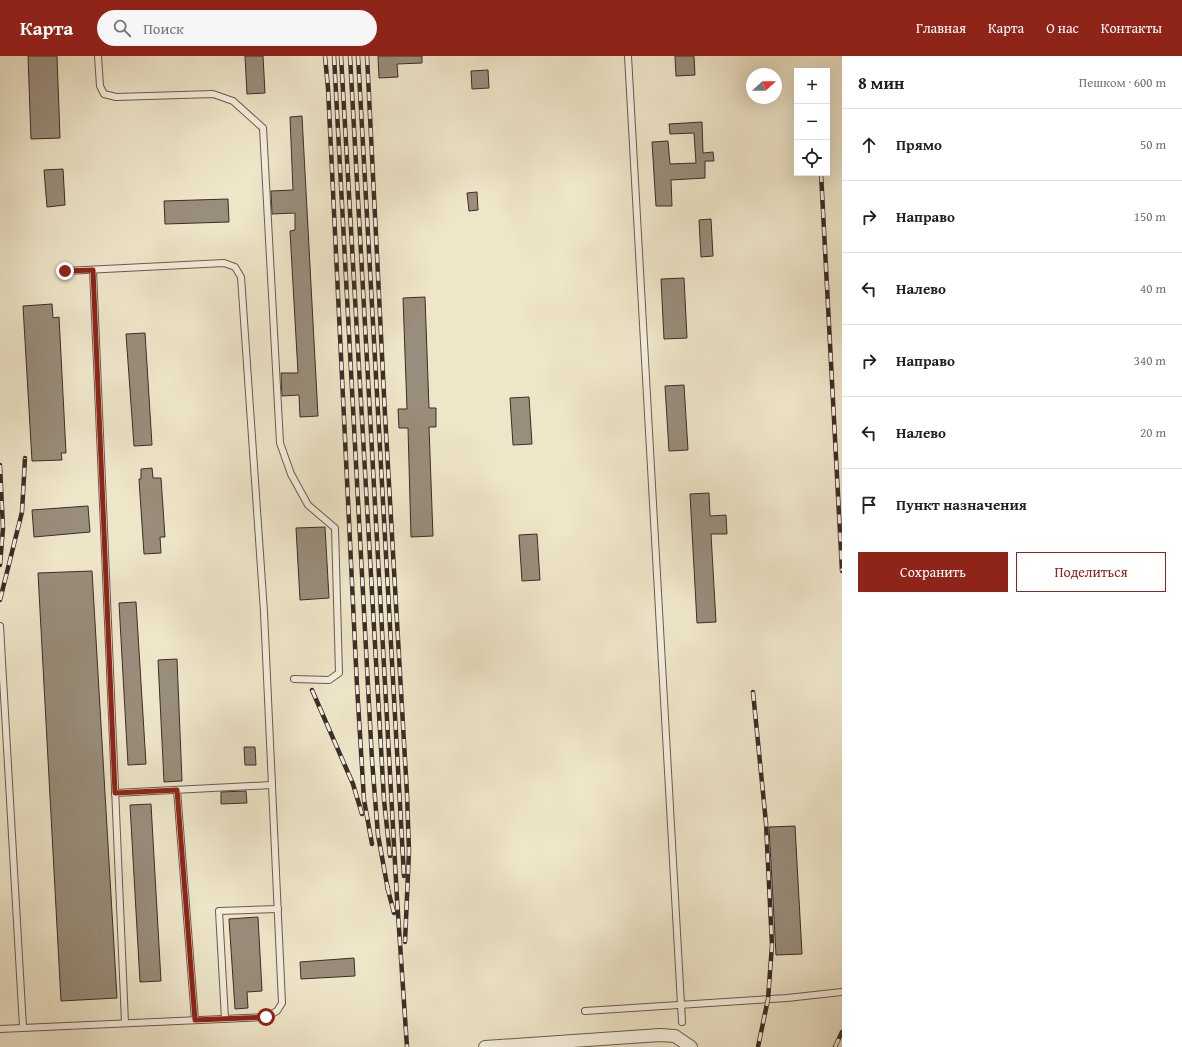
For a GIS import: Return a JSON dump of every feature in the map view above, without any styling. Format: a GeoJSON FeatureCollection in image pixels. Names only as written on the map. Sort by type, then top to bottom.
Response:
{"type":"FeatureCollection","features":[{"type":"Feature","properties":{"kind":"street"},"geometry":{"type":"LineString","coordinates":[[485,1047],[660,1036],[675,1036],[692,1047]]}},
{"type":"Feature","properties":{"kind":"lane"},"geometry":{"type":"LineString","coordinates":[[98,56],[100,86],[104,94],[116,97],[213,94],[233,101],[263,128],[280,443],[291,474],[308,505],[335,528],[339,673],[329,680],[294,679]]}},
{"type":"Feature","properties":{"kind":"lane"},"geometry":{"type":"LineString","coordinates":[[628,56],[682,1022]]}},
{"type":"Feature","properties":{"kind":"lane"},"geometry":{"type":"LineString","coordinates":[[0,1029],[266,1017],[277,1011],[282,1003],[264,612],[241,277],[235,267],[224,263],[65,271]]}},
{"type":"Feature","properties":{"kind":"lane"},"geometry":{"type":"LineString","coordinates":[[93,270],[125,1023]]}},
{"type":"Feature","properties":{"kind":"lane"},"geometry":{"type":"LineString","coordinates":[[0,626],[23,1028]]}},
{"type":"Feature","properties":{"kind":"lane"},"geometry":{"type":"LineString","coordinates":[[115,793],[272,785]]}},
{"type":"Feature","properties":{"kind":"lane"},"geometry":{"type":"LineString","coordinates":[[177,790],[195,1020]]}},
{"type":"Feature","properties":{"kind":"lane"},"geometry":{"type":"LineString","coordinates":[[225,1019],[219,911],[278,909]]}},
{"type":"Feature","properties":{"kind":"lane"},"geometry":{"type":"LineString","coordinates":[[585,1011],[681,1006],[842,992]]}},
{"type":"Feature","properties":{"kind":"building"},"geometry":{"type":"Polygon","coordinates":[[[28,56],[57,56],[60,138],[31,139],[28,56]]]}},
{"type":"Feature","properties":{"kind":"building"},"geometry":{"type":"Polygon","coordinates":[[[245,56],[263,56],[265,93],[247,94],[245,56]]]}},
{"type":"Feature","properties":{"kind":"building"},"geometry":{"type":"Polygon","coordinates":[[[378,56],[422,56],[422,63],[397,64],[398,77],[379,78],[378,56]]]}},
{"type":"Feature","properties":{"kind":"building"},"geometry":{"type":"Polygon","coordinates":[[[675,56],[694,56],[695,75],[676,76],[675,56]]]}},
{"type":"Feature","properties":{"kind":"building"},"geometry":{"type":"Polygon","coordinates":[[[488,70],[489,88],[472,89],[471,71],[488,70]]]}},
{"type":"Feature","properties":{"kind":"building"},"geometry":{"type":"Polygon","coordinates":[[[302,116],[318,416],[300,417],[299,395],[282,396],[281,373],[298,373],[290,231],[295,230],[295,213],[272,214],[271,191],[293,190],[290,117],[302,116]]]}},
{"type":"Feature","properties":{"kind":"building"},"geometry":{"type":"Polygon","coordinates":[[[702,122],[703,153],[713,152],[714,161],[705,161],[705,178],[671,180],[672,206],[656,206],[652,142],[668,141],[670,164],[696,163],[694,133],[670,134],[669,124],[702,122]]]}},
{"type":"Feature","properties":{"kind":"building"},"geometry":{"type":"Polygon","coordinates":[[[63,169],[65,205],[47,207],[44,170],[63,169]]]}},
{"type":"Feature","properties":{"kind":"building"},"geometry":{"type":"Polygon","coordinates":[[[477,192],[478,210],[469,211],[467,193],[477,192]]]}},
{"type":"Feature","properties":{"kind":"building"},"geometry":{"type":"Polygon","coordinates":[[[228,199],[229,222],[165,224],[164,201],[228,199]]]}},
{"type":"Feature","properties":{"kind":"building"},"geometry":{"type":"Polygon","coordinates":[[[711,219],[713,256],[701,257],[699,220],[711,219]]]}},
{"type":"Feature","properties":{"kind":"building"},"geometry":{"type":"Polygon","coordinates":[[[684,278],[687,338],[664,339],[661,279],[684,278]]]}},
{"type":"Feature","properties":{"kind":"building"},"geometry":{"type":"Polygon","coordinates":[[[425,297],[429,408],[436,408],[436,427],[429,427],[433,536],[411,537],[408,428],[399,428],[398,409],[407,409],[403,298],[425,297]]]}},
{"type":"Feature","properties":{"kind":"building"},"geometry":{"type":"Polygon","coordinates":[[[52,304],[53,318],[59,317],[66,453],[61,453],[62,460],[32,461],[23,306],[52,304]]]}},
{"type":"Feature","properties":{"kind":"building"},"geometry":{"type":"Polygon","coordinates":[[[145,333],[152,445],[134,446],[126,334],[145,333]]]}},
{"type":"Feature","properties":{"kind":"building"},"geometry":{"type":"Polygon","coordinates":[[[684,385],[688,450],[669,451],[665,386],[684,385]]]}},
{"type":"Feature","properties":{"kind":"building"},"geometry":{"type":"Polygon","coordinates":[[[529,397],[532,444],[513,445],[510,398],[529,397]]]}},
{"type":"Feature","properties":{"kind":"building"},"geometry":{"type":"Polygon","coordinates":[[[152,468],[153,478],[161,478],[165,537],[160,537],[161,553],[144,554],[139,479],[141,479],[141,469],[152,468]]]}},
{"type":"Feature","properties":{"kind":"building"},"geometry":{"type":"Polygon","coordinates":[[[709,493],[710,516],[726,515],[727,534],[711,534],[716,622],[697,623],[690,494],[709,493]]]}},
{"type":"Feature","properties":{"kind":"building"},"geometry":{"type":"Polygon","coordinates":[[[88,506],[90,532],[34,537],[32,510],[88,506]]]}},
{"type":"Feature","properties":{"kind":"building"},"geometry":{"type":"Polygon","coordinates":[[[325,527],[329,598],[300,600],[296,528],[325,527]]]}},
{"type":"Feature","properties":{"kind":"building"},"geometry":{"type":"Polygon","coordinates":[[[537,534],[540,580],[522,581],[519,535],[537,534]]]}},
{"type":"Feature","properties":{"kind":"building"},"geometry":{"type":"Polygon","coordinates":[[[92,571],[117,998],[61,1001],[38,573],[92,571]]]}},
{"type":"Feature","properties":{"kind":"building"},"geometry":{"type":"Polygon","coordinates":[[[136,602],[146,764],[128,765],[119,603],[136,602]]]}},
{"type":"Feature","properties":{"kind":"building"},"geometry":{"type":"Polygon","coordinates":[[[177,659],[182,781],[164,782],[158,660],[177,659]]]}},
{"type":"Feature","properties":{"kind":"building"},"geometry":{"type":"Polygon","coordinates":[[[244,747],[255,747],[256,765],[245,765],[244,747]]]}},
{"type":"Feature","properties":{"kind":"building"},"geometry":{"type":"Polygon","coordinates":[[[246,791],[247,803],[221,804],[221,792],[246,791]]]}},
{"type":"Feature","properties":{"kind":"building"},"geometry":{"type":"Polygon","coordinates":[[[151,804],[161,981],[140,982],[130,805],[151,804]]]}},
{"type":"Feature","properties":{"kind":"building"},"geometry":{"type":"Polygon","coordinates":[[[795,826],[802,954],[776,955],[769,827],[795,826]]]}},
{"type":"Feature","properties":{"kind":"building"},"geometry":{"type":"Polygon","coordinates":[[[258,917],[262,991],[247,992],[248,1008],[235,1009],[229,919],[258,917]]]}},
{"type":"Feature","properties":{"kind":"building"},"geometry":{"type":"Polygon","coordinates":[[[354,958],[355,976],[301,979],[300,962],[354,958]]]}},
{"type":"Feature","properties":{"kind":"railway"},"geometry":{"type":"LineString","coordinates":[[325,56],[328,88],[357,686],[364,800],[372,844]]}},
{"type":"Feature","properties":{"kind":"railway"},"geometry":{"type":"LineString","coordinates":[[334,56],[372,760],[378,835],[388,890]]}},
{"type":"Feature","properties":{"kind":"railway"},"geometry":{"type":"LineString","coordinates":[[341,56],[384,800],[390,856]]}},
{"type":"Feature","properties":{"kind":"railway"},"geometry":{"type":"LineString","coordinates":[[350,56],[397,899],[407,1047]]}},
{"type":"Feature","properties":{"kind":"railway"},"geometry":{"type":"LineString","coordinates":[[358,56],[404,876]]}},
{"type":"Feature","properties":{"kind":"railway"},"geometry":{"type":"LineString","coordinates":[[367,56],[385,415],[407,794],[409,851],[405,942]]}},
{"type":"Feature","properties":{"kind":"railway"},"geometry":{"type":"LineString","coordinates":[[821,176],[842,571]]}},
{"type":"Feature","properties":{"kind":"railway"},"geometry":{"type":"LineString","coordinates":[[0,600],[22,512],[25,458]]}},
{"type":"Feature","properties":{"kind":"railway"},"geometry":{"type":"LineString","coordinates":[[0,465],[3,528],[0,565]]}},
{"type":"Feature","properties":{"kind":"railway"},"geometry":{"type":"LineString","coordinates":[[312,690],[353,784],[362,814]]}},
{"type":"Feature","properties":{"kind":"railway"},"geometry":{"type":"LineString","coordinates":[[753,692],[766,823],[772,945],[768,999],[758,1047]]}},
{"type":"Feature","properties":{"kind":"railway"},"geometry":{"type":"LineString","coordinates":[[387,886],[394,913]]}},
{"type":"Feature","properties":{"kind":"railway"},"geometry":{"type":"LineString","coordinates":[[835,1047],[842,1032]]}},
{"type":"Feature","properties":{"kind":"route"},"geometry":{"type":"LineString","coordinates":[[65,271],[93,270],[115,793],[177,790],[195,1020],[266,1017]]}}]}
